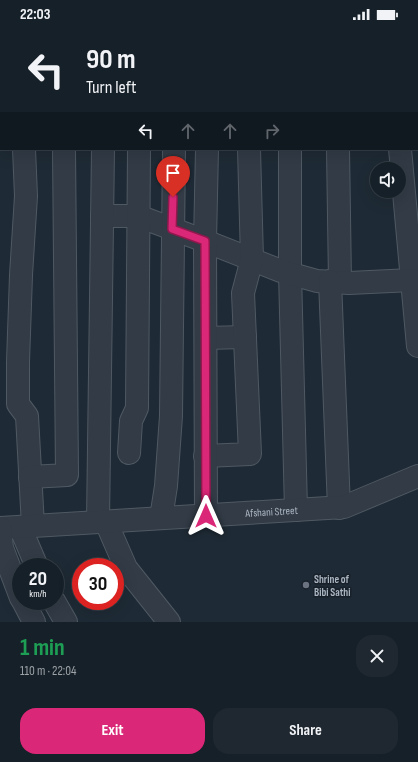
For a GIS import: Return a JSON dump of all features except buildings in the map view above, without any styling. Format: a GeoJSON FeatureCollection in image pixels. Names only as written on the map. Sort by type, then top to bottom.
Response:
{"type":"FeatureCollection","features":[{"type":"Feature","properties":{"kind":"street"},"geometry":{"type":"LineString","coordinates":[[12,574],[2,548],[13,527],[30,477],[27,416],[18,404],[9,362],[21,274],[26,196],[24,150]]}},
{"type":"Feature","properties":{"kind":"street"},"geometry":{"type":"LineString","coordinates":[[30,477],[67,475],[64,150]]}},
{"type":"Feature","properties":{"kind":"street"},"geometry":{"type":"LineString","coordinates":[[103,150],[102,522],[126,568],[169,622]]}},
{"type":"Feature","properties":{"kind":"street"},"geometry":{"type":"LineString","coordinates":[[129,453],[131,421],[137,408],[139,150]]}},
{"type":"Feature","properties":{"kind":"street"},"geometry":{"type":"LineString","coordinates":[[161,518],[166,486],[171,416],[174,150]]}},
{"type":"Feature","properties":{"kind":"street"},"geometry":{"type":"LineString","coordinates":[[206,516],[205,241],[207,150]]}},
{"type":"Feature","properties":{"kind":"street"},"geometry":{"type":"LineString","coordinates":[[206,456],[250,454],[243,293],[252,259],[249,150]]}},
{"type":"Feature","properties":{"kind":"street"},"geometry":{"type":"LineString","coordinates":[[290,150],[290,273],[296,510]]}},
{"type":"Feature","properties":{"kind":"street"},"geometry":{"type":"LineString","coordinates":[[338,150],[335,282],[339,508]]}},
{"type":"Feature","properties":{"kind":"street"},"geometry":{"type":"LineString","coordinates":[[400,150],[412,208],[412,280],[418,346]]}},
{"type":"Feature","properties":{"kind":"street"},"geometry":{"type":"LineString","coordinates":[[102,216],[138,216],[281,271],[317,281],[349,283],[412,280]]}},
{"type":"Feature","properties":{"kind":"street"},"geometry":{"type":"LineString","coordinates":[[206,338],[245,337]]}},
{"type":"Feature","properties":{"kind":"street","name":"Afshani Street"},"geometry":{"type":"LineString","coordinates":[[13,527],[339,508],[418,476]]}},
{"type":"Feature","properties":{"kind":"street"},"geometry":{"type":"LineString","coordinates":[[13,527],[32,558]]}},
{"type":"Feature","properties":{"kind":"street"},"geometry":{"type":"LineString","coordinates":[[28,610],[34,622]]}},
{"type":"Feature","properties":{"kind":"street"},"geometry":{"type":"LineString","coordinates":[[59,610],[66,622]]}},
{"type":"Feature","properties":{"kind":"place","name":"Shrine of Bibi Sathi"},"geometry":{"type":"Point","coordinates":[306,585]}},
{"type":"Feature","properties":{"kind":"route"},"geometry":{"type":"LineString","coordinates":[[173,197],[172,229],[205,241],[206,516]]}}]}
